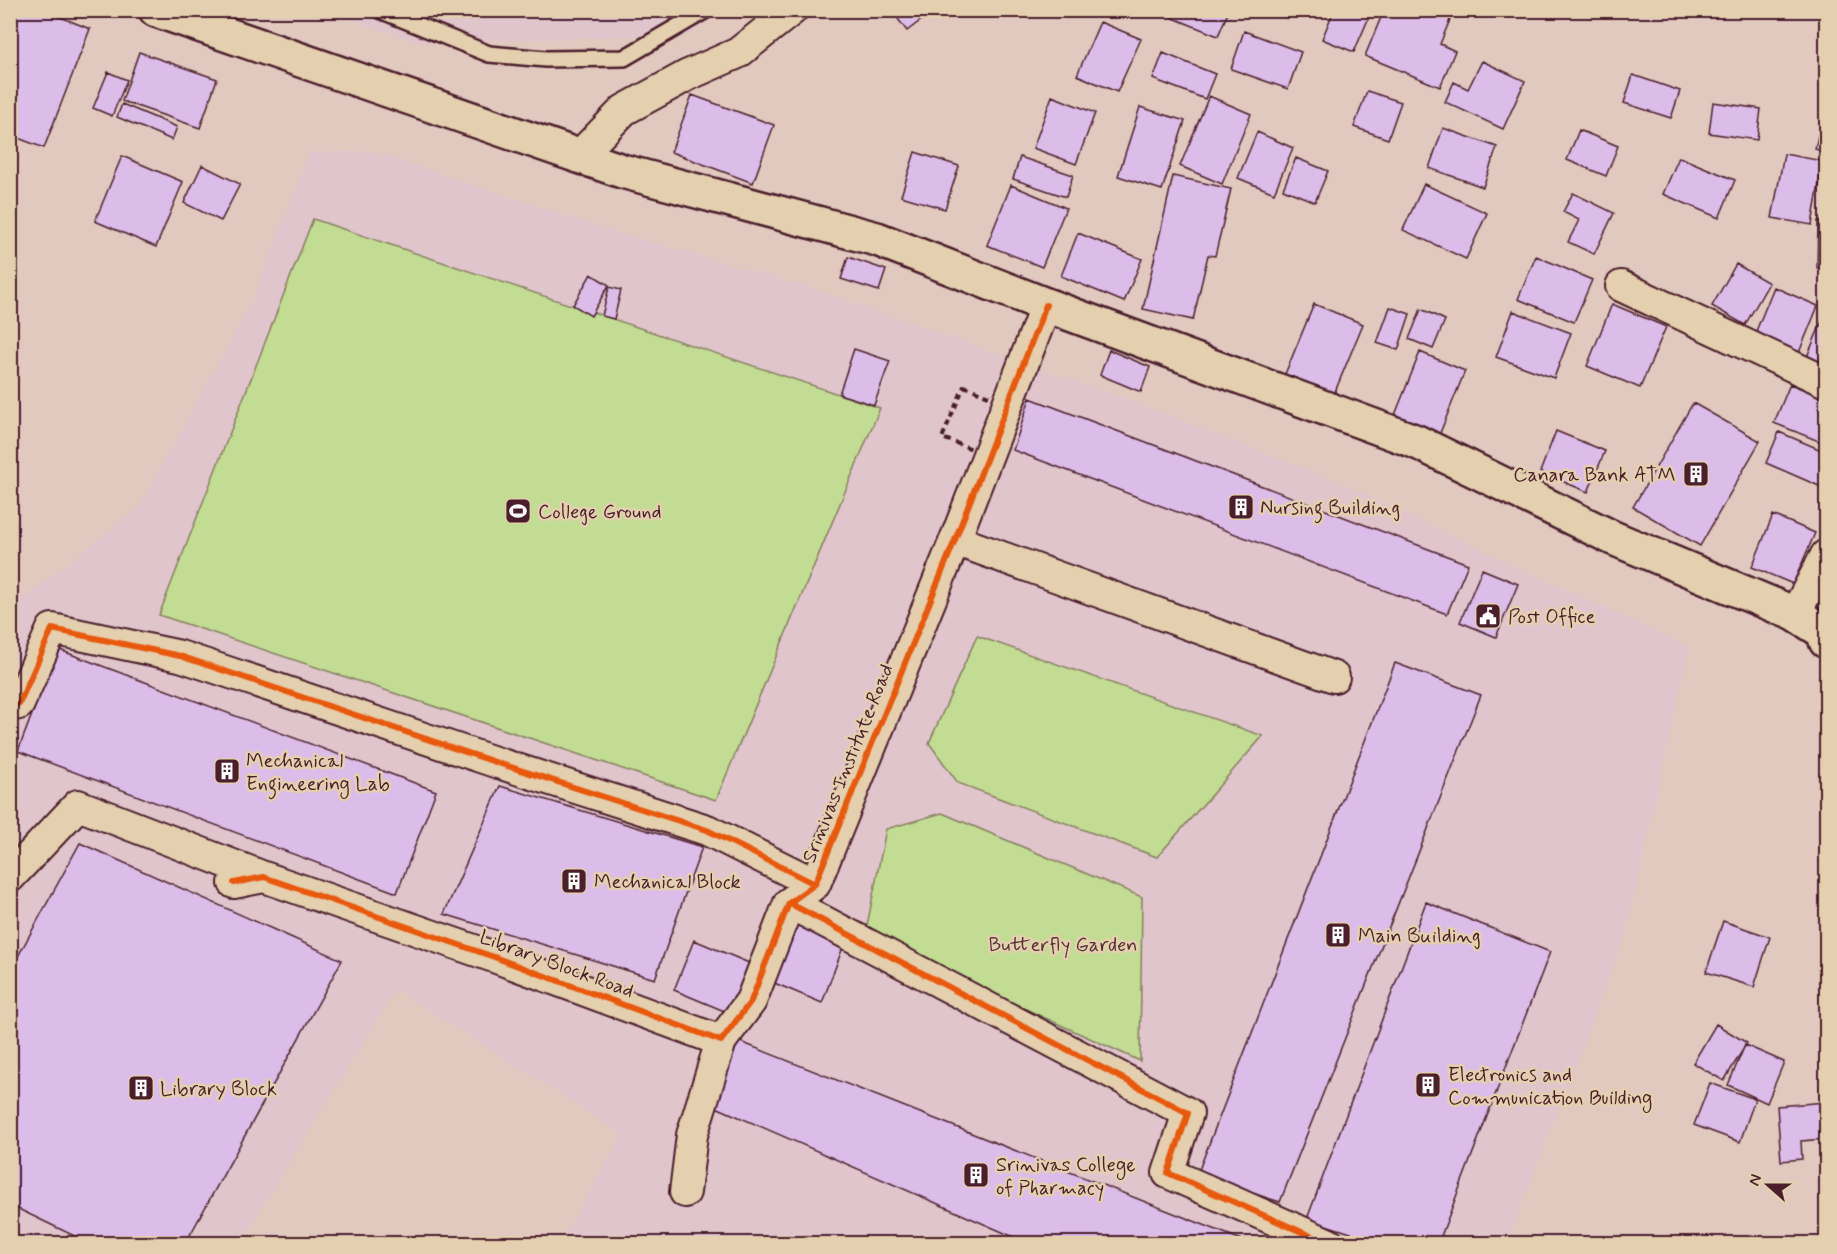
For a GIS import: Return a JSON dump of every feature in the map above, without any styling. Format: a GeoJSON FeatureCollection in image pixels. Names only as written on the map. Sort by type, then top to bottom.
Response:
{"type":"FeatureCollection","features":[{"type":"Feature","properties":{"kind":"main road"},"geometry":{"type":"LineString","coordinates":[[156,10],[622,171],[877,239],[1046,305],[1417,442],[1613,538],[1796,614],[1824,632],[1827,641]]}},
{"type":"Feature","properties":{"kind":"street"},"geometry":{"type":"LineString","coordinates":[[579,156],[624,110],[688,75],[738,53],[792,10]]}},
{"type":"Feature","properties":{"kind":"street"},"geometry":{"type":"LineString","coordinates":[[1621,286],[1827,382]]}},
{"type":"Feature","properties":{"kind":"street","name":"Srinivas Institute Road"},"geometry":{"type":"LineString","coordinates":[[789,903],[815,884],[955,540],[1046,305]]}},
{"type":"Feature","properties":{"kind":"street"},"geometry":{"type":"LineString","coordinates":[[955,540],[1334,677]]}},
{"type":"Feature","properties":{"kind":"street"},"geometry":{"type":"LineString","coordinates":[[1796,614],[1827,555]]}},
{"type":"Feature","properties":{"kind":"street"},"geometry":{"type":"LineString","coordinates":[[10,706],[19,704],[52,629],[180,656],[492,761],[707,830],[815,884]]}},
{"type":"Feature","properties":{"kind":"street","name":"Library Block Road"},"geometry":{"type":"LineString","coordinates":[[10,878],[78,805],[264,877],[505,961],[722,1041]]}},
{"type":"Feature","properties":{"kind":"street"},"geometry":{"type":"LineString","coordinates":[[234,883],[264,877]]}},
{"type":"Feature","properties":{"kind":"street"},"geometry":{"type":"LineString","coordinates":[[685,1192],[692,1135],[722,1041],[751,1001],[789,903],[1188,1113],[1168,1173],[1329,1244]]}},
{"type":"Feature","properties":{"kind":"lane"},"geometry":{"type":"LineString","coordinates":[[380,10],[489,54],[546,59],[624,58],[706,10]]}},
{"type":"Feature","properties":{"kind":"shaded area"},"geometry":{"type":"Polygon","coordinates":[[[326,11],[718,11],[691,34],[420,43],[326,11]]]}},
{"type":"Feature","properties":{"kind":"shaded area"},"geometry":{"type":"Polygon","coordinates":[[[370,151],[599,227],[813,289],[1128,400],[1336,481],[1689,648],[1626,933],[1507,1243],[560,1243],[623,1134],[396,989],[240,1243],[29,1243],[11,1230],[11,608],[139,507],[253,300],[309,153],[370,151]]]}},
{"type":"Feature","properties":{"kind":"green space","name":"College Ground"},"geometry":{"type":"Polygon","coordinates":[[[313,219],[880,408],[716,800],[159,615],[313,219]]]}},
{"type":"Feature","properties":{"kind":"green space"},"geometry":{"type":"Polygon","coordinates":[[[977,636],[1263,736],[1157,857],[958,783],[929,743],[977,636]]]}},
{"type":"Feature","properties":{"kind":"green space","name":"Butterfly Garden"},"geometry":{"type":"Polygon","coordinates":[[[942,813],[1142,897],[1140,1061],[865,936],[886,829],[942,813]]]}},
{"type":"Feature","properties":{"kind":"building"},"geometry":{"type":"Polygon","coordinates":[[[10,10],[43,10],[90,29],[44,148],[10,135],[10,10]]]}},
{"type":"Feature","properties":{"kind":"building"},"geometry":{"type":"Polygon","coordinates":[[[926,10],[929,14],[907,31],[892,11],[926,10]]]}},
{"type":"Feature","properties":{"kind":"building"},"geometry":{"type":"Polygon","coordinates":[[[1174,10],[1229,10],[1218,36],[1171,17],[1174,10]]]}},
{"type":"Feature","properties":{"kind":"building"},"geometry":{"type":"Polygon","coordinates":[[[1334,10],[1358,10],[1370,15],[1354,52],[1322,39],[1334,10]]]}},
{"type":"Feature","properties":{"kind":"building"},"geometry":{"type":"Polygon","coordinates":[[[1384,10],[1454,10],[1440,44],[1455,51],[1440,87],[1365,56],[1384,10]]]}},
{"type":"Feature","properties":{"kind":"building"},"geometry":{"type":"Polygon","coordinates":[[[1100,22],[1141,39],[1117,92],[1077,75],[1100,22]]]}},
{"type":"Feature","properties":{"kind":"building"},"geometry":{"type":"Polygon","coordinates":[[[1244,31],[1301,52],[1288,89],[1231,69],[1244,31]]]}},
{"type":"Feature","properties":{"kind":"building"},"geometry":{"type":"Polygon","coordinates":[[[139,52],[217,79],[200,128],[122,101],[139,52]]]}},
{"type":"Feature","properties":{"kind":"building"},"geometry":{"type":"Polygon","coordinates":[[[1163,53],[1215,74],[1205,99],[1153,79],[1163,53]]]}},
{"type":"Feature","properties":{"kind":"building"},"geometry":{"type":"Polygon","coordinates":[[[1482,61],[1525,81],[1503,129],[1445,102],[1454,82],[1468,89],[1482,61]]]}},
{"type":"Feature","properties":{"kind":"building"},"geometry":{"type":"Polygon","coordinates":[[[108,72],[127,80],[112,116],[93,108],[108,72]]]}},
{"type":"Feature","properties":{"kind":"building"},"geometry":{"type":"Polygon","coordinates":[[[1633,75],[1680,91],[1671,118],[1624,103],[1633,75]]]}},
{"type":"Feature","properties":{"kind":"building"},"geometry":{"type":"Polygon","coordinates":[[[1367,91],[1401,102],[1388,139],[1354,127],[1367,91]]]}},
{"type":"Feature","properties":{"kind":"building"},"geometry":{"type":"Polygon","coordinates":[[[692,95],[774,125],[753,183],[671,152],[692,95]]]}},
{"type":"Feature","properties":{"kind":"building"},"geometry":{"type":"Polygon","coordinates":[[[1052,96],[1095,113],[1076,164],[1033,148],[1052,96]]]}},
{"type":"Feature","properties":{"kind":"building"},"geometry":{"type":"Polygon","coordinates":[[[1209,96],[1251,114],[1222,184],[1180,166],[1209,96]]]}},
{"type":"Feature","properties":{"kind":"building"},"geometry":{"type":"Polygon","coordinates":[[[1713,102],[1761,109],[1757,140],[1709,133],[1713,102]]]}},
{"type":"Feature","properties":{"kind":"building"},"geometry":{"type":"Polygon","coordinates":[[[122,104],[177,127],[172,140],[117,117],[122,104]]]}},
{"type":"Feature","properties":{"kind":"building"},"geometry":{"type":"Polygon","coordinates":[[[1140,107],[1185,121],[1162,190],[1118,176],[1140,107]]]}},
{"type":"Feature","properties":{"kind":"building"},"geometry":{"type":"Polygon","coordinates":[[[1824,110],[1826,111],[1826,152],[1815,149],[1824,110]]]}},
{"type":"Feature","properties":{"kind":"building"},"geometry":{"type":"Polygon","coordinates":[[[1443,128],[1497,147],[1483,187],[1429,168],[1443,128]]]}},
{"type":"Feature","properties":{"kind":"building"},"geometry":{"type":"Polygon","coordinates":[[[1579,130],[1618,146],[1606,176],[1567,160],[1579,130]]]}},
{"type":"Feature","properties":{"kind":"building"},"geometry":{"type":"Polygon","coordinates":[[[1257,132],[1293,148],[1274,193],[1238,178],[1257,132]]]}},
{"type":"Feature","properties":{"kind":"building"},"geometry":{"type":"Polygon","coordinates":[[[915,152],[959,166],[945,209],[901,196],[915,152]]]}},
{"type":"Feature","properties":{"kind":"building"},"geometry":{"type":"Polygon","coordinates":[[[1784,154],[1823,161],[1812,225],[1772,218],[1784,154]]]}},
{"type":"Feature","properties":{"kind":"building"},"geometry":{"type":"Polygon","coordinates":[[[122,156],[183,182],[156,247],[95,221],[122,156]]]}},
{"type":"Feature","properties":{"kind":"building"},"geometry":{"type":"Polygon","coordinates":[[[1020,157],[1073,175],[1066,197],[1013,179],[1020,157]]]}},
{"type":"Feature","properties":{"kind":"building"},"geometry":{"type":"Polygon","coordinates":[[[1679,157],[1735,180],[1719,218],[1663,194],[1679,157]]]}},
{"type":"Feature","properties":{"kind":"building"},"geometry":{"type":"Polygon","coordinates":[[[1296,158],[1328,171],[1315,202],[1283,189],[1296,158]]]}},
{"type":"Feature","properties":{"kind":"building"},"geometry":{"type":"Polygon","coordinates":[[[202,165],[240,184],[221,221],[184,203],[202,165]]]}},
{"type":"Feature","properties":{"kind":"building"},"geometry":{"type":"Polygon","coordinates":[[[1173,176],[1231,189],[1215,256],[1208,255],[1193,320],[1143,309],[1173,176]]]}},
{"type":"Feature","properties":{"kind":"building"},"geometry":{"type":"Polygon","coordinates":[[[1424,184],[1487,213],[1466,259],[1403,230],[1424,184]]]}},
{"type":"Feature","properties":{"kind":"building"},"geometry":{"type":"Polygon","coordinates":[[[1011,185],[1066,208],[1042,267],[987,245],[1011,185]]]}},
{"type":"Feature","properties":{"kind":"building"},"geometry":{"type":"Polygon","coordinates":[[[1573,193],[1614,213],[1594,254],[1568,242],[1579,220],[1563,212],[1573,193]]]}},
{"type":"Feature","properties":{"kind":"building"},"geometry":{"type":"Polygon","coordinates":[[[1818,221],[1826,221],[1826,268],[1817,268],[1818,221]]]}},
{"type":"Feature","properties":{"kind":"building"},"geometry":{"type":"Polygon","coordinates":[[[1078,233],[1142,259],[1124,302],[1061,276],[1078,233]]]}},
{"type":"Feature","properties":{"kind":"building"},"geometry":{"type":"Polygon","coordinates":[[[1536,256],[1592,280],[1574,322],[1518,299],[1536,256]]]}},
{"type":"Feature","properties":{"kind":"building"},"geometry":{"type":"Polygon","coordinates":[[[848,257],[886,270],[879,291],[841,279],[848,257]]]}},
{"type":"Feature","properties":{"kind":"building"},"geometry":{"type":"Polygon","coordinates":[[[1736,264],[1769,283],[1745,325],[1712,306],[1736,264]]]}},
{"type":"Feature","properties":{"kind":"building"},"geometry":{"type":"Polygon","coordinates":[[[591,274],[609,285],[591,316],[573,305],[591,274]]]}},
{"type":"Feature","properties":{"kind":"building"},"geometry":{"type":"Polygon","coordinates":[[[609,287],[621,290],[614,319],[602,316],[609,287]]]}},
{"type":"Feature","properties":{"kind":"building"},"geometry":{"type":"Polygon","coordinates":[[[1774,287],[1818,306],[1798,355],[1754,336],[1774,287]]]}},
{"type":"Feature","properties":{"kind":"building"},"geometry":{"type":"Polygon","coordinates":[[[1314,304],[1363,324],[1334,394],[1285,374],[1314,304]]]}},
{"type":"Feature","properties":{"kind":"building"},"geometry":{"type":"Polygon","coordinates":[[[1612,304],[1666,327],[1640,388],[1587,366],[1612,304]]]}},
{"type":"Feature","properties":{"kind":"building"},"geometry":{"type":"Polygon","coordinates":[[[1390,307],[1410,314],[1398,350],[1377,343],[1390,307]]]}},
{"type":"Feature","properties":{"kind":"building"},"geometry":{"type":"Polygon","coordinates":[[[1421,309],[1445,320],[1433,349],[1409,339],[1421,309]]]}},
{"type":"Feature","properties":{"kind":"building"},"geometry":{"type":"Polygon","coordinates":[[[1513,311],[1571,333],[1554,378],[1496,357],[1513,311]]]}},
{"type":"Feature","properties":{"kind":"building"},"geometry":{"type":"Polygon","coordinates":[[[1823,319],[1826,320],[1826,367],[1806,359],[1823,319]]]}},
{"type":"Feature","properties":{"kind":"building"},"geometry":{"type":"Polygon","coordinates":[[[854,349],[890,361],[874,405],[839,394],[854,349]]]}},
{"type":"Feature","properties":{"kind":"building"},"geometry":{"type":"Polygon","coordinates":[[[1109,350],[1150,367],[1141,392],[1100,375],[1109,350]]]}},
{"type":"Feature","properties":{"kind":"building"},"geometry":{"type":"Polygon","coordinates":[[[1420,352],[1465,371],[1438,438],[1393,420],[1420,352]]]}},
{"type":"Feature","properties":{"kind":"building"},"geometry":{"type":"Polygon","coordinates":[[[1790,384],[1826,398],[1826,444],[1774,423],[1790,384]]]}},
{"type":"Feature","properties":{"kind":"building","name":"Nursing Building"},"geometry":{"type":"Polygon","coordinates":[[[1030,398],[1468,564],[1447,614],[1013,450],[1030,398]]]}},
{"type":"Feature","properties":{"kind":"building","name":"Canara Bank ATM"},"geometry":{"type":"Polygon","coordinates":[[[1693,403],[1760,441],[1700,546],[1633,507],[1693,403]]]}},
{"type":"Feature","properties":{"kind":"building"},"geometry":{"type":"Polygon","coordinates":[[[1556,431],[1605,451],[1588,492],[1540,472],[1556,431]]]}},
{"type":"Feature","properties":{"kind":"building"},"geometry":{"type":"Polygon","coordinates":[[[1779,432],[1826,452],[1826,489],[1766,463],[1779,432]]]}},
{"type":"Feature","properties":{"kind":"building"},"geometry":{"type":"Polygon","coordinates":[[[1773,515],[1815,533],[1793,584],[1752,567],[1773,515]]]}},
{"type":"Feature","properties":{"kind":"building"},"geometry":{"type":"Polygon","coordinates":[[[1482,569],[1518,584],[1496,637],[1460,622],[1482,569]]]}},
{"type":"Feature","properties":{"kind":"building"},"geometry":{"type":"Polygon","coordinates":[[[1826,595],[1826,617],[1819,614],[1826,595]]]}},
{"type":"Feature","properties":{"kind":"building","name":"Mechanical Engineering Lab"},"geometry":{"type":"Polygon","coordinates":[[[57,649],[436,791],[397,893],[18,751],[57,649]]]}},
{"type":"Feature","properties":{"kind":"building","name":"Main Building"},"geometry":{"type":"Polygon","coordinates":[[[1395,663],[1481,695],[1280,1202],[1197,1175],[1395,663]]]}},
{"type":"Feature","properties":{"kind":"building","name":"Mechanical Block"},"geometry":{"type":"Polygon","coordinates":[[[500,786],[702,847],[655,979],[444,914],[500,786]]]}},
{"type":"Feature","properties":{"kind":"building","name":"Library Block"},"geometry":{"type":"Polygon","coordinates":[[[80,843],[342,960],[185,1244],[91,1244],[10,1205],[10,971],[80,843]]]}},
{"type":"Feature","properties":{"kind":"building","name":"Electronics and Communication Building"},"geometry":{"type":"Polygon","coordinates":[[[1426,902],[1550,952],[1438,1244],[1385,1244],[1307,1219],[1426,902]]]}},
{"type":"Feature","properties":{"kind":"building"},"geometry":{"type":"Polygon","coordinates":[[[795,919],[845,942],[822,1003],[772,982],[795,919]]]}},
{"type":"Feature","properties":{"kind":"building"},"geometry":{"type":"Polygon","coordinates":[[[1723,921],[1770,937],[1754,987],[1706,972],[1723,921]]]}},
{"type":"Feature","properties":{"kind":"building"},"geometry":{"type":"Polygon","coordinates":[[[694,940],[749,963],[729,1013],[674,990],[694,940]]]}},
{"type":"Feature","properties":{"kind":"building"},"geometry":{"type":"Polygon","coordinates":[[[1716,1024],[1747,1043],[1724,1081],[1693,1063],[1716,1024]]]}},
{"type":"Feature","properties":{"kind":"building","name":"Srinivas College of Pharmacy"},"geometry":{"type":"Polygon","coordinates":[[[738,1041],[1252,1244],[1030,1244],[716,1107],[738,1041]]]}},
{"type":"Feature","properties":{"kind":"building"},"geometry":{"type":"Polygon","coordinates":[[[1745,1045],[1784,1062],[1767,1103],[1728,1085],[1745,1045]]]}},
{"type":"Feature","properties":{"kind":"building"},"geometry":{"type":"Polygon","coordinates":[[[1710,1083],[1755,1099],[1740,1142],[1694,1125],[1710,1083]]]}},
{"type":"Feature","properties":{"kind":"building"},"geometry":{"type":"Polygon","coordinates":[[[1826,1102],[1826,1139],[1801,1141],[1802,1159],[1781,1161],[1777,1106],[1826,1102]]]}},
{"type":"Feature","properties":{"kind":"cycle path"},"geometry":{"type":"LineString","coordinates":[[1046,305],[955,540],[815,884],[789,903],[1188,1113],[1168,1173],[1329,1244]]}},
{"type":"Feature","properties":{"kind":"cycle path"},"geometry":{"type":"LineString","coordinates":[[10,706],[19,704],[52,629],[180,656],[492,761],[707,830],[815,884]]}},
{"type":"Feature","properties":{"kind":"cycle path"},"geometry":{"type":"LineString","coordinates":[[234,883],[264,877],[494,957],[721,1041],[751,1001],[789,903]]}},
{"type":"Feature","properties":{"kind":"place","name":"Canara Bank ATM"},"geometry":{"type":"Point","coordinates":[1696,474]}},
{"type":"Feature","properties":{"kind":"place","name":"Nursing Building"},"geometry":{"type":"Point","coordinates":[1241,507]}},
{"type":"Feature","properties":{"kind":"place","name":"College Ground"},"geometry":{"type":"Point","coordinates":[518,511]}},
{"type":"Feature","properties":{"kind":"place","name":"Post Office"},"geometry":{"type":"Point","coordinates":[1488,616]}},
{"type":"Feature","properties":{"kind":"place","name":"Mechanical Engineering Lab"},"geometry":{"type":"Point","coordinates":[227,771]}},
{"type":"Feature","properties":{"kind":"place","name":"Mechanical Block"},"geometry":{"type":"Point","coordinates":[574,881]}},
{"type":"Feature","properties":{"kind":"place","name":"Main Building"},"geometry":{"type":"Point","coordinates":[1338,935]}},
{"type":"Feature","properties":{"kind":"place","name":"Electronics and Communication Building"},"geometry":{"type":"Point","coordinates":[1428,1085]}},
{"type":"Feature","properties":{"kind":"place","name":"Library Block"},"geometry":{"type":"Point","coordinates":[141,1088]}},
{"type":"Feature","properties":{"kind":"place","name":"Srinivas College of Pharmacy"},"geometry":{"type":"Point","coordinates":[976,1175]}}]}
